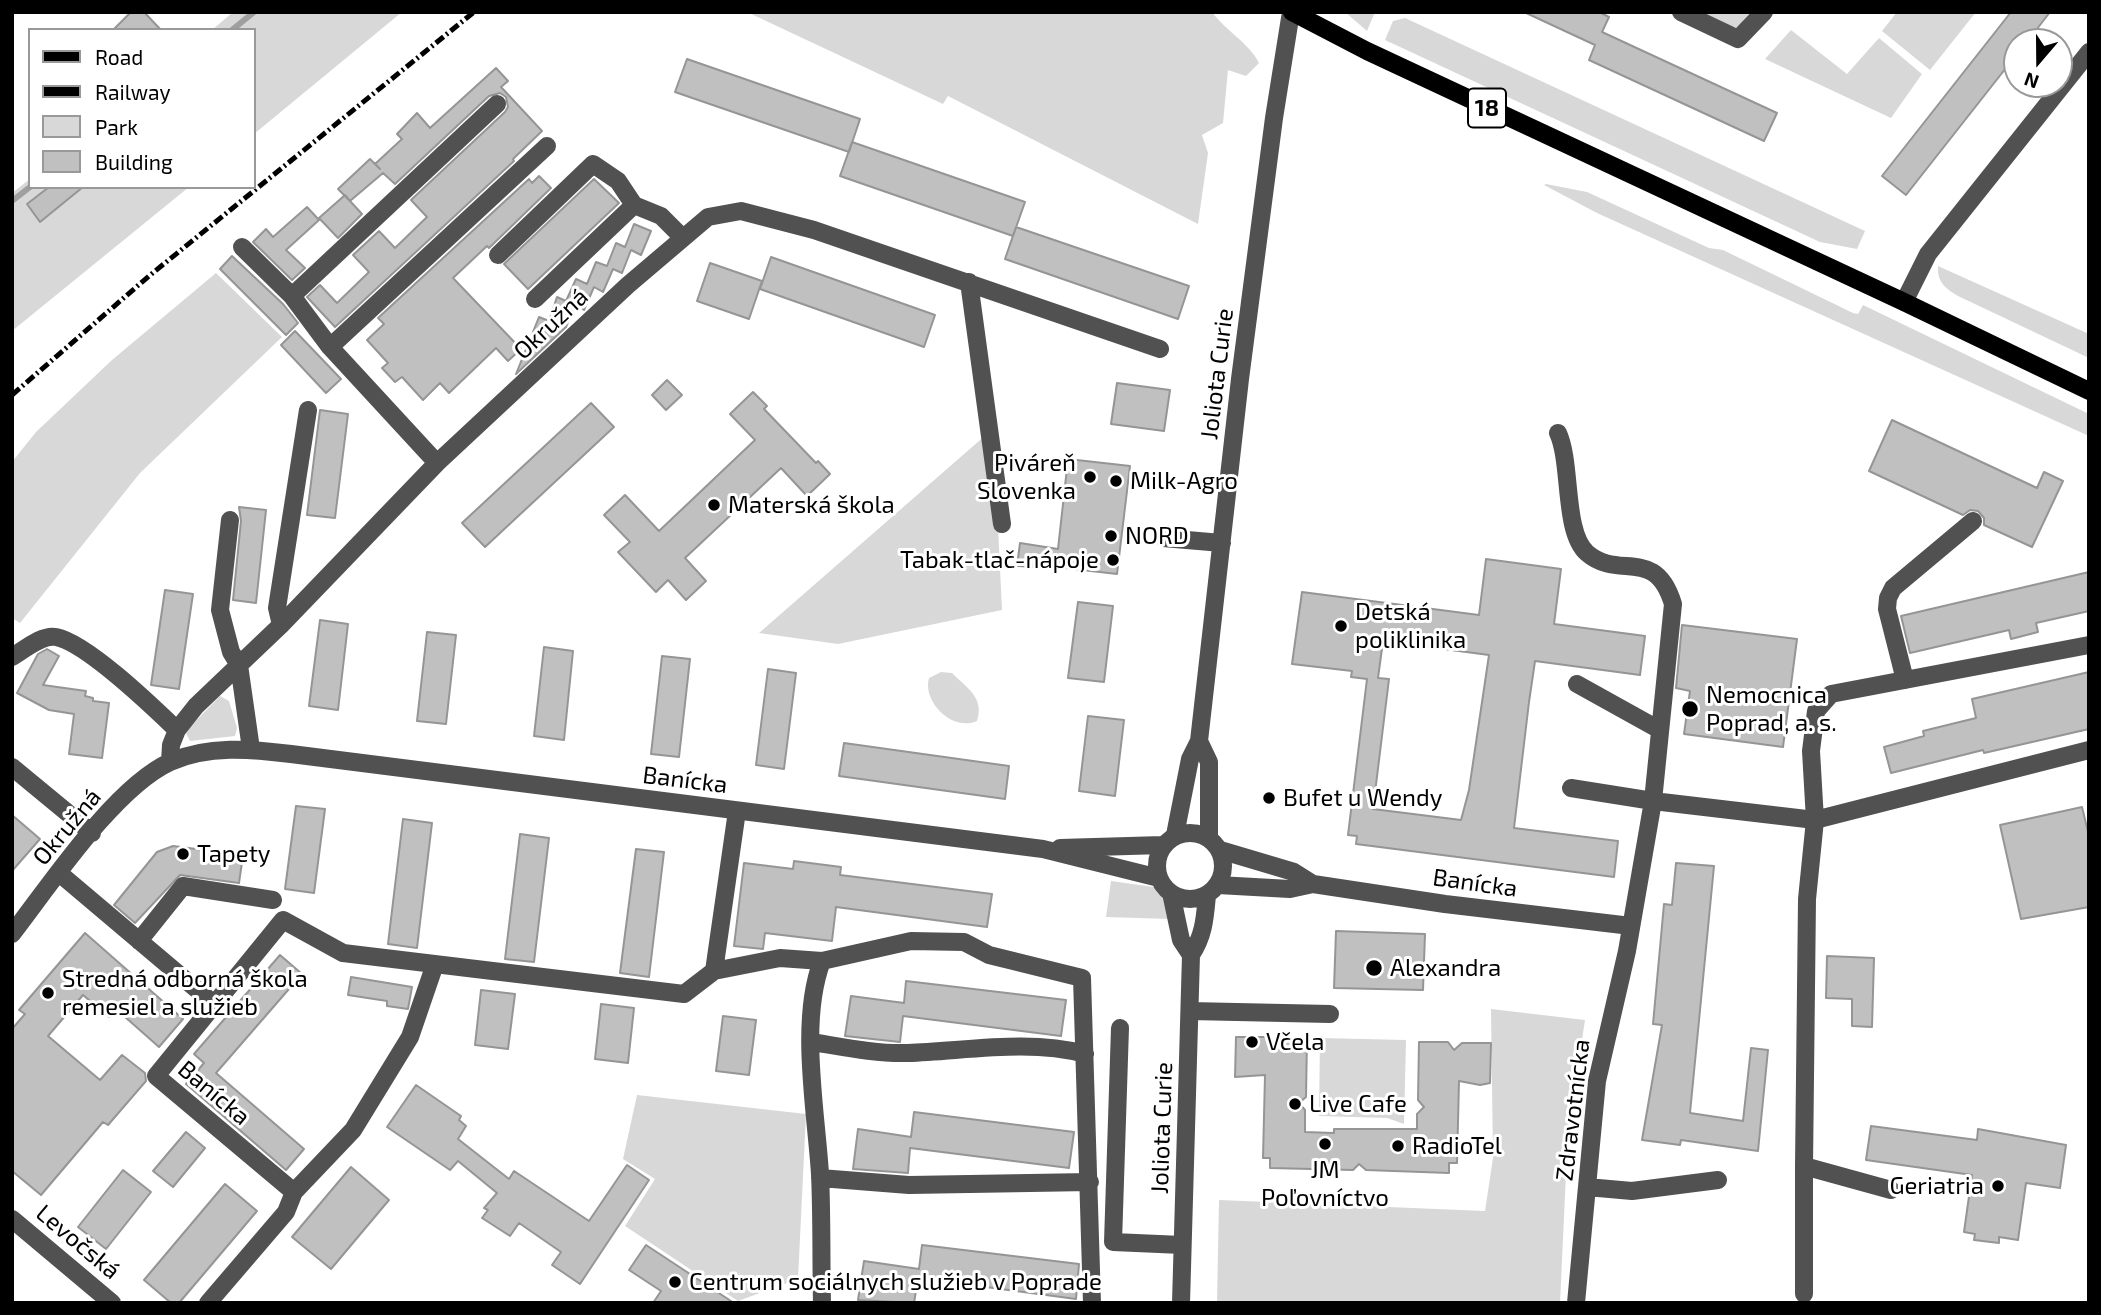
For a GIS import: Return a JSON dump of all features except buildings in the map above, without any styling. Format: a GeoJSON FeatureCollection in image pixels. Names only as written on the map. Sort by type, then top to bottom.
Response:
{"type":"FeatureCollection","features":[{"type":"Feature","properties":{"kind":"main road","name":"18"},"geometry":{"type":"LineString","coordinates":[[1292,12],[1559,142],[2089,391]]}},
{"type":"Feature","properties":{"kind":"street","name":"Joliota Curie"},"geometry":{"type":"LineString","coordinates":[[1169,840],[1190,760],[1199,741],[1270,145],[1292,12]]}},
{"type":"Feature","properties":{"kind":"street"},"geometry":{"type":"LineString","coordinates":[[1681,12],[1738,39],[1764,12]]}},
{"type":"Feature","properties":{"kind":"street"},"geometry":{"type":"LineString","coordinates":[[1904,302],[1928,254],[2086,61]]}},
{"type":"Feature","properties":{"kind":"street"},"geometry":{"type":"LineString","coordinates":[[292,296],[497,104]]}},
{"type":"Feature","properties":{"kind":"street"},"geometry":{"type":"LineString","coordinates":[[330,347],[547,146]]}},
{"type":"Feature","properties":{"kind":"street"},"geometry":{"type":"LineString","coordinates":[[498,255],[593,164],[618,181],[634,205],[661,216],[682,237]]}},
{"type":"Feature","properties":{"kind":"street"},"geometry":{"type":"LineString","coordinates":[[536,299],[634,205]]}},
{"type":"Feature","properties":{"kind":"street","name":"Okružná"},"geometry":{"type":"LineString","coordinates":[[177,730],[437,463],[708,216],[741,211],[814,230],[1160,349]]}},
{"type":"Feature","properties":{"kind":"street"},"geometry":{"type":"LineString","coordinates":[[242,247],[292,296],[330,347],[437,463]]}},
{"type":"Feature","properties":{"kind":"street"},"geometry":{"type":"LineString","coordinates":[[970,282],[1002,524]]}},
{"type":"Feature","properties":{"kind":"street"},"geometry":{"type":"LineString","coordinates":[[281,625],[277,608],[308,410]]}},
{"type":"Feature","properties":{"kind":"street","name":"Zdravotnícka"},"geometry":{"type":"LineString","coordinates":[[1558,433],[1577,538],[1588,553],[1606,561],[1651,570],[1667,584],[1673,604],[1658,729],[1653,801],[1631,926],[1597,1080],[1576,1303]]}},
{"type":"Feature","properties":{"kind":"street"},"geometry":{"type":"LineString","coordinates":[[230,520],[220,610],[231,652],[239,665],[251,749]]}},
{"type":"Feature","properties":{"kind":"street"},"geometry":{"type":"LineString","coordinates":[[1905,680],[1887,609],[1888,598],[1893,588],[1973,521]]}},
{"type":"Feature","properties":{"kind":"street"},"geometry":{"type":"LineString","coordinates":[[1163,538],[1222,542]]}},
{"type":"Feature","properties":{"kind":"street"},"geometry":{"type":"LineString","coordinates":[[12,657],[41,640],[54,636],[83,648],[177,730],[171,745],[170,762]]}},
{"type":"Feature","properties":{"kind":"street"},"geometry":{"type":"LineString","coordinates":[[1804,1294],[1807,899],[1815,820],[1811,751],[1816,711],[1830,694],[2089,645]]}},
{"type":"Feature","properties":{"kind":"street"},"geometry":{"type":"LineString","coordinates":[[1577,684],[1658,729]]}},
{"type":"Feature","properties":{"kind":"street","name":"Joliota Curie"},"geometry":{"type":"LineString","coordinates":[[1199,741],[1209,762],[1215,844]]}},
{"type":"Feature","properties":{"kind":"street","name":"Okružná"},"geometry":{"type":"LineString","coordinates":[[12,934],[59,873],[123,798],[170,762],[227,749],[251,749]]}},
{"type":"Feature","properties":{"kind":"street","name":"Banícka"},"geometry":{"type":"LineString","coordinates":[[251,749],[1043,849],[1159,878]]}},
{"type":"Feature","properties":{"kind":"street"},"geometry":{"type":"LineString","coordinates":[[1571,788],[1653,801],[1815,820],[2089,750]]}},
{"type":"Feature","properties":{"kind":"street"},"geometry":{"type":"LineString","coordinates":[[12,767],[92,833]]}},
{"type":"Feature","properties":{"kind":"street","name":"Banícka"},"geometry":{"type":"LineString","coordinates":[[293,1192],[156,1076],[283,920],[343,953],[435,967],[684,995],[714,971],[737,811]]}},
{"type":"Feature","properties":{"kind":"street"},"geometry":{"type":"LineString","coordinates":[[1192,832],[1215,844],[1224,869],[1212,890],[1188,899],[1171,893],[1159,878],[1157,860],[1169,840],[1192,832]]}},
{"type":"Feature","properties":{"kind":"street","name":"Banícka"},"geometry":{"type":"LineString","coordinates":[[1043,849],[1169,840]]}},
{"type":"Feature","properties":{"kind":"street","name":"Banícka"},"geometry":{"type":"LineString","coordinates":[[1215,844],[1294,872],[1313,884]]}},
{"type":"Feature","properties":{"kind":"street"},"geometry":{"type":"LineString","coordinates":[[59,873],[214,1004]]}},
{"type":"Feature","properties":{"kind":"street","name":"Banícka"},"geometry":{"type":"LineString","coordinates":[[1212,890],[1290,889],[1313,884],[1469,907],[1631,926]]}},
{"type":"Feature","properties":{"kind":"street"},"geometry":{"type":"LineString","coordinates":[[139,941],[183,886],[273,900]]}},
{"type":"Feature","properties":{"kind":"street","name":"Joliota Curie"},"geometry":{"type":"LineString","coordinates":[[1181,1303],[1191,955],[1199,943],[1212,890]]}},
{"type":"Feature","properties":{"kind":"street","name":"Joliota Curie"},"geometry":{"type":"LineString","coordinates":[[1171,893],[1181,940],[1191,955]]}},
{"type":"Feature","properties":{"kind":"street"},"geometry":{"type":"LineString","coordinates":[[714,971],[780,958],[822,961],[911,941],[964,942],[989,955],[1082,978],[1092,1303]]}},
{"type":"Feature","properties":{"kind":"street"},"geometry":{"type":"LineString","coordinates":[[822,961],[814,982],[812,1042],[820,1178],[822,1303]]}},
{"type":"Feature","properties":{"kind":"street"},"geometry":{"type":"LineString","coordinates":[[208,1303],[286,1212],[293,1192],[353,1130],[410,1037],[435,967]]}},
{"type":"Feature","properties":{"kind":"street"},"geometry":{"type":"LineString","coordinates":[[1190,1011],[1330,1014]]}},
{"type":"Feature","properties":{"kind":"street"},"geometry":{"type":"LineString","coordinates":[[1120,1028],[1113,1242],[1182,1245]]}},
{"type":"Feature","properties":{"kind":"street"},"geometry":{"type":"LineString","coordinates":[[812,1042],[905,1053],[1036,1047],[1064,1048],[1085,1054]]}},
{"type":"Feature","properties":{"kind":"street"},"geometry":{"type":"LineString","coordinates":[[1804,1167],[1891,1190]]}},
{"type":"Feature","properties":{"kind":"street"},"geometry":{"type":"LineString","coordinates":[[820,1178],[909,1185],[1090,1182]]}},
{"type":"Feature","properties":{"kind":"street"},"geometry":{"type":"LineString","coordinates":[[1587,1187],[1632,1191],[1718,1180]]}},
{"type":"Feature","properties":{"kind":"street","name":"Levočská"},"geometry":{"type":"LineString","coordinates":[[12,1219],[112,1303]]}},
{"type":"Feature","properties":{"kind":"green space"},"geometry":{"type":"Polygon","coordinates":[[[233,12],[402,12],[256,132],[256,28],[214,28],[233,12]]]}},
{"type":"Feature","properties":{"kind":"green space"},"geometry":{"type":"Polygon","coordinates":[[[747,12],[1212,12],[1249,49],[1259,63],[1246,76],[1228,70],[1223,123],[1202,135],[1208,153],[1198,224],[948,96],[943,104],[747,12]]]}},
{"type":"Feature","properties":{"kind":"green space"},"geometry":{"type":"Polygon","coordinates":[[[1345,12],[1375,12],[1367,31],[1345,12]]]}},
{"type":"Feature","properties":{"kind":"green space"},"geometry":{"type":"Polygon","coordinates":[[[1704,12],[1754,12],[1741,27],[1723,28],[1702,16],[1704,12]]]}},
{"type":"Feature","properties":{"kind":"green space"},"geometry":{"type":"Polygon","coordinates":[[[1897,12],[1976,12],[1930,70],[1882,31],[1897,12]]]}},
{"type":"Feature","properties":{"kind":"green space"},"geometry":{"type":"Polygon","coordinates":[[[1405,18],[1865,231],[1857,249],[1820,242],[1385,40],[1393,21],[1405,18]]]}},
{"type":"Feature","properties":{"kind":"green space"},"geometry":{"type":"Polygon","coordinates":[[[1791,30],[1847,74],[1879,38],[1922,74],[1891,118],[1765,59],[1791,30]]]}},
{"type":"Feature","properties":{"kind":"green space"},"geometry":{"type":"Polygon","coordinates":[[[28,181],[28,189],[187,189],[12,331],[12,193],[28,181]]]}},
{"type":"Feature","properties":{"kind":"green space"},"geometry":{"type":"Polygon","coordinates":[[[1544,185],[1587,192],[1709,248],[1723,250],[1853,313],[1858,314],[1863,305],[2089,414],[2089,436],[1597,213],[1544,185]]]}},
{"type":"Feature","properties":{"kind":"green space"},"geometry":{"type":"Polygon","coordinates":[[[1938,266],[2089,334],[2089,358],[1958,296],[1943,284],[1938,266]]]}},
{"type":"Feature","properties":{"kind":"green space"},"geometry":{"type":"Polygon","coordinates":[[[216,273],[282,337],[140,473],[20,623],[12,618],[12,462],[36,432],[112,360],[216,273]]]}},
{"type":"Feature","properties":{"kind":"green space"},"geometry":{"type":"Polygon","coordinates":[[[987,434],[998,527],[1002,610],[838,644],[759,633],[987,434]]]}},
{"type":"Feature","properties":{"kind":"green space"},"geometry":{"type":"Polygon","coordinates":[[[941,672],[952,673],[973,694],[979,706],[977,721],[968,723],[949,719],[935,705],[928,687],[929,678],[941,672]]]}},
{"type":"Feature","properties":{"kind":"green space"},"geometry":{"type":"Polygon","coordinates":[[[220,696],[229,701],[237,728],[235,736],[190,741],[186,733],[189,728],[220,696]]]}},
{"type":"Feature","properties":{"kind":"green space"},"geometry":{"type":"Polygon","coordinates":[[[1111,881],[1161,888],[1170,899],[1170,919],[1106,917],[1111,881]]]}},
{"type":"Feature","properties":{"kind":"green space"},"geometry":{"type":"Polygon","coordinates":[[[1491,1009],[1585,1020],[1568,1130],[1560,1303],[1217,1303],[1219,1200],[1485,1211],[1493,1158],[1491,1009]]]}},
{"type":"Feature","properties":{"kind":"green space"},"geometry":{"type":"Polygon","coordinates":[[[1320,1038],[1406,1040],[1404,1124],[1387,1118],[1319,1116],[1320,1038]]]}},
{"type":"Feature","properties":{"kind":"green space"},"geometry":{"type":"Polygon","coordinates":[[[637,1095],[806,1114],[798,1279],[738,1301],[625,1226],[655,1179],[623,1159],[637,1095]]]}},
{"type":"Feature","properties":{"kind":"waterway"},"geometry":{"type":"LineString","coordinates":[[234,28],[254,12]]}},
{"type":"Feature","properties":{"kind":"waterway"},"geometry":{"type":"LineString","coordinates":[[12,201],[28,189]]}},
{"type":"Feature","properties":{"kind":"railway"},"geometry":{"type":"LineString","coordinates":[[12,395],[149,276],[474,12]]}},
{"type":"Feature","properties":{"kind":"place","name":"Piváreň Slovenka"},"geometry":{"type":"Point","coordinates":[1090,477]}},
{"type":"Feature","properties":{"kind":"place","name":"Milk-Agro"},"geometry":{"type":"Point","coordinates":[1116,481]}},
{"type":"Feature","properties":{"kind":"place","name":"Materská škola"},"geometry":{"type":"Point","coordinates":[714,505]}},
{"type":"Feature","properties":{"kind":"place","name":"NORD"},"geometry":{"type":"Point","coordinates":[1111,536]}},
{"type":"Feature","properties":{"kind":"place","name":"Tabak-tlač-nápoje"},"geometry":{"type":"Point","coordinates":[1113,560]}},
{"type":"Feature","properties":{"kind":"place","name":"Detská poliklinika"},"geometry":{"type":"Point","coordinates":[1341,626]}},
{"type":"Feature","properties":{"kind":"place","name":"Nemocnica Poprad, a. s."},"geometry":{"type":"Point","coordinates":[1690,709]}},
{"type":"Feature","properties":{"kind":"place","name":"Bufet u Wendy"},"geometry":{"type":"Point","coordinates":[1269,798]}},
{"type":"Feature","properties":{"kind":"place","name":"Tapety"},"geometry":{"type":"Point","coordinates":[183,854]}},
{"type":"Feature","properties":{"kind":"place","name":"Alexandra"},"geometry":{"type":"Point","coordinates":[1374,968]}},
{"type":"Feature","properties":{"kind":"place","name":"Stredná odborná škola remesiel a služieb"},"geometry":{"type":"Point","coordinates":[48,993]}},
{"type":"Feature","properties":{"kind":"place","name":"Včela"},"geometry":{"type":"Point","coordinates":[1252,1042]}},
{"type":"Feature","properties":{"kind":"place","name":"Live Cafe"},"geometry":{"type":"Point","coordinates":[1295,1104]}},
{"type":"Feature","properties":{"kind":"place","name":"JM Poľovníctvo"},"geometry":{"type":"Point","coordinates":[1325,1144]}},
{"type":"Feature","properties":{"kind":"place","name":"RadioTel"},"geometry":{"type":"Point","coordinates":[1398,1146]}},
{"type":"Feature","properties":{"kind":"place","name":"Geriatria"},"geometry":{"type":"Point","coordinates":[1998,1186]}},
{"type":"Feature","properties":{"kind":"place","name":"Centrum sociálnych služieb v Poprade"},"geometry":{"type":"Point","coordinates":[675,1282]}}]}
